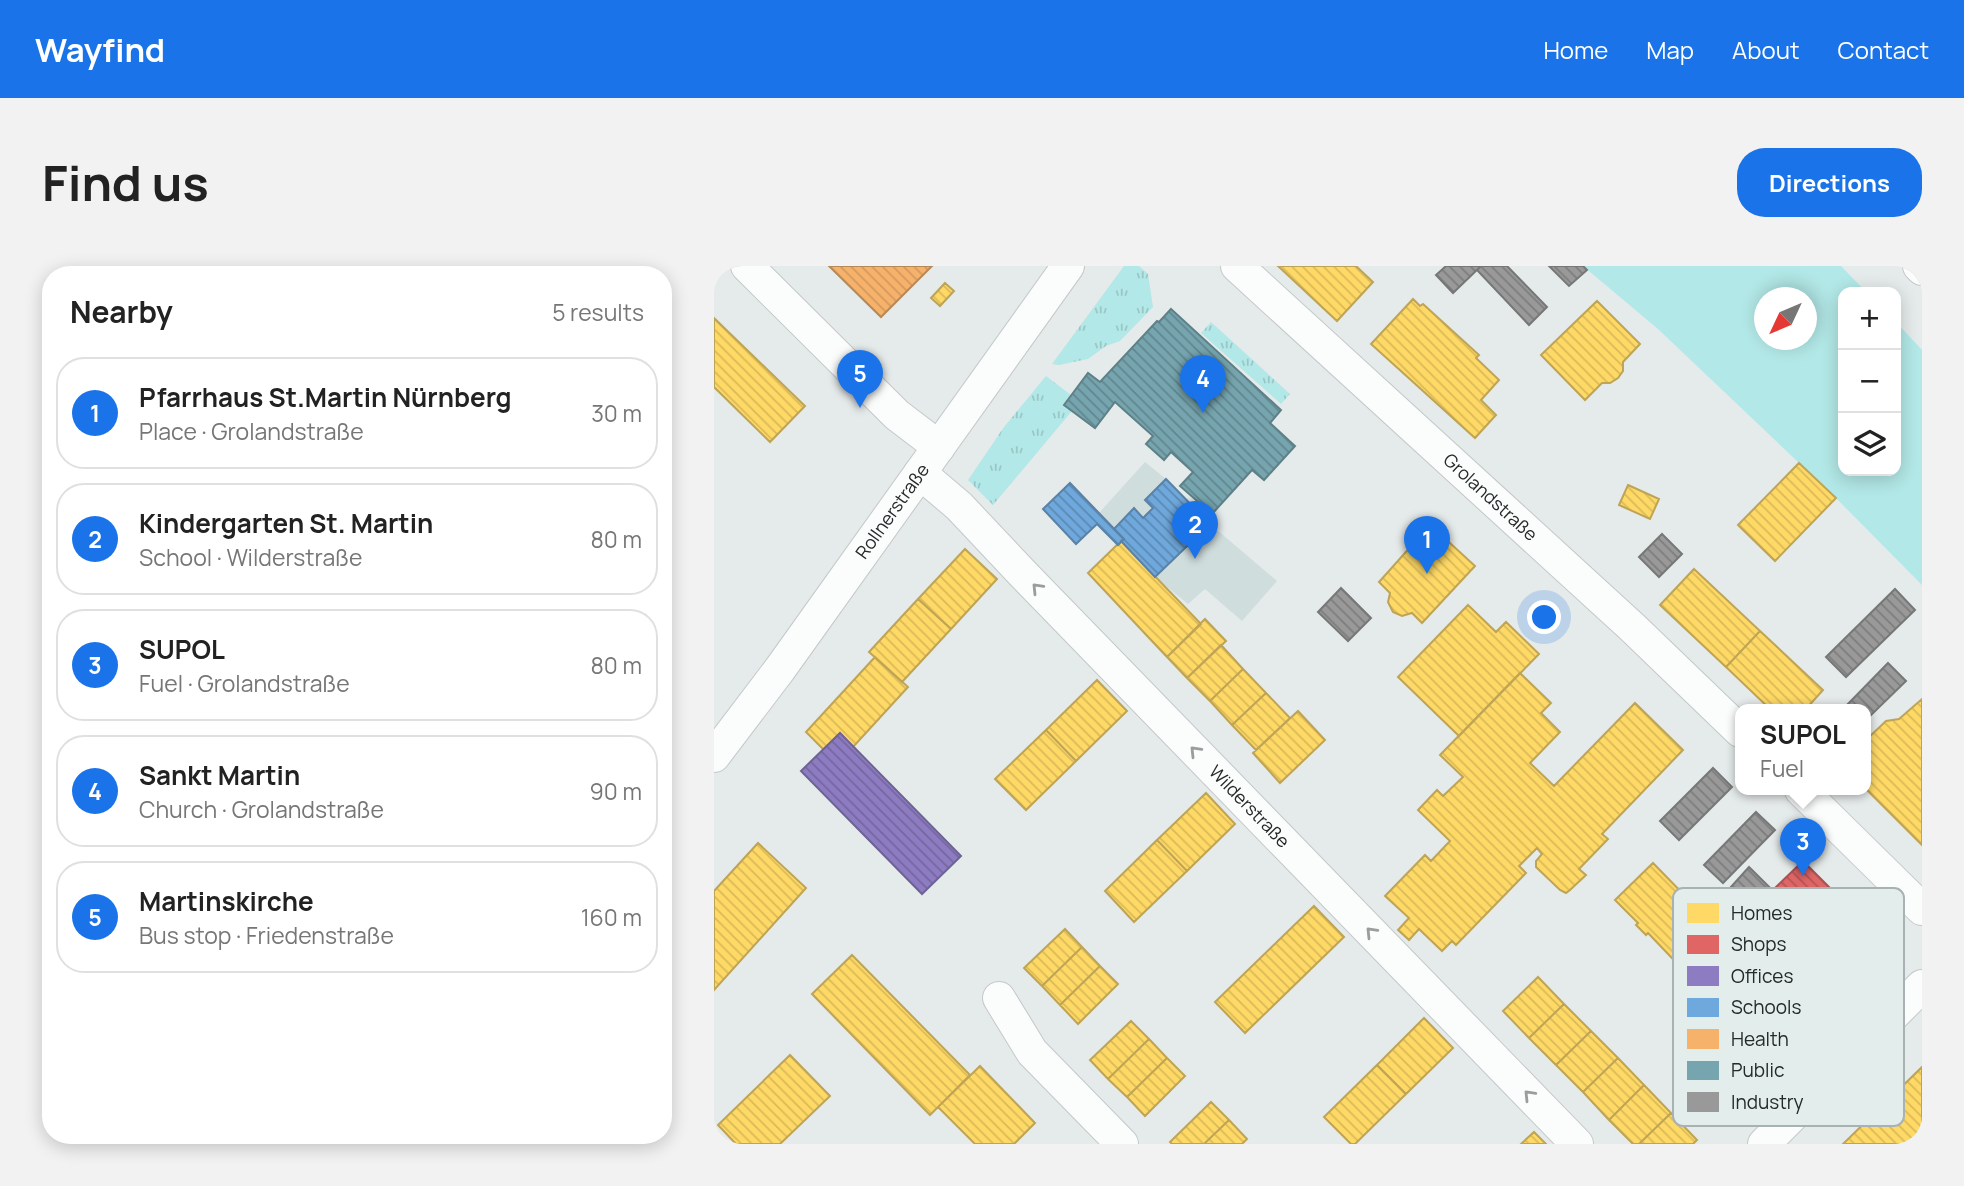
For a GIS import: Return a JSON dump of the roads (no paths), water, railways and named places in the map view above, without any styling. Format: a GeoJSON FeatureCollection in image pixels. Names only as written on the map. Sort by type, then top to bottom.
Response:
{"type":"FeatureCollection","features":[{"type":"Feature","properties":{"kind":"street"},"geometry":{"type":"LineString","coordinates":[[747,266],[897,415],[939,447]]}},
{"type":"Feature","properties":{"kind":"street","name":"Rollnerstraße"},"geometry":{"type":"LineString","coordinates":[[714,756],[780,669],[1068,266]]}},
{"type":"Feature","properties":{"kind":"street","name":"Grolandstraße"},"geometry":{"type":"LineString","coordinates":[[1237,266],[1641,635],[1735,726]]}},
{"type":"Feature","properties":{"kind":"street","name":"Wilderstraße"},"geometry":{"type":"LineString","coordinates":[[920,473],[959,506],[1577,1144]]}},
{"type":"Feature","properties":{"kind":"street"},"geometry":{"type":"LineString","coordinates":[[1806,795],[1901,888]]}},
{"type":"Feature","properties":{"kind":"street"},"geometry":{"type":"LineString","coordinates":[[1904,891],[1922,909]]}},
{"type":"Feature","properties":{"kind":"street"},"geometry":{"type":"LineString","coordinates":[[1904,1004],[1922,986]]}},
{"type":"Feature","properties":{"kind":"street"},"geometry":{"type":"LineString","coordinates":[[999,998],[1032,1052],[1122,1144]]}},
{"type":"Feature","properties":{"kind":"street"},"geometry":{"type":"LineString","coordinates":[[1764,1144],[1782,1126]]}},
{"type":"Feature","properties":{"kind":"place","name":"Martinskirche"},"geometry":{"type":"Point","coordinates":[860,408]}},
{"type":"Feature","properties":{"kind":"place","name":"Sankt Martin"},"geometry":{"type":"Point","coordinates":[1203,413]}},
{"type":"Feature","properties":{"kind":"place","name":"Kindergarten St. Martin"},"geometry":{"type":"Point","coordinates":[1195,559]}},
{"type":"Feature","properties":{"kind":"place","name":"Pfarrhaus St.Martin Nürnberg"},"geometry":{"type":"Point","coordinates":[1427,574]}},
{"type":"Feature","properties":{"kind":"place","name":"SUPOL"},"geometry":{"type":"Point","coordinates":[1803,876]}}]}
